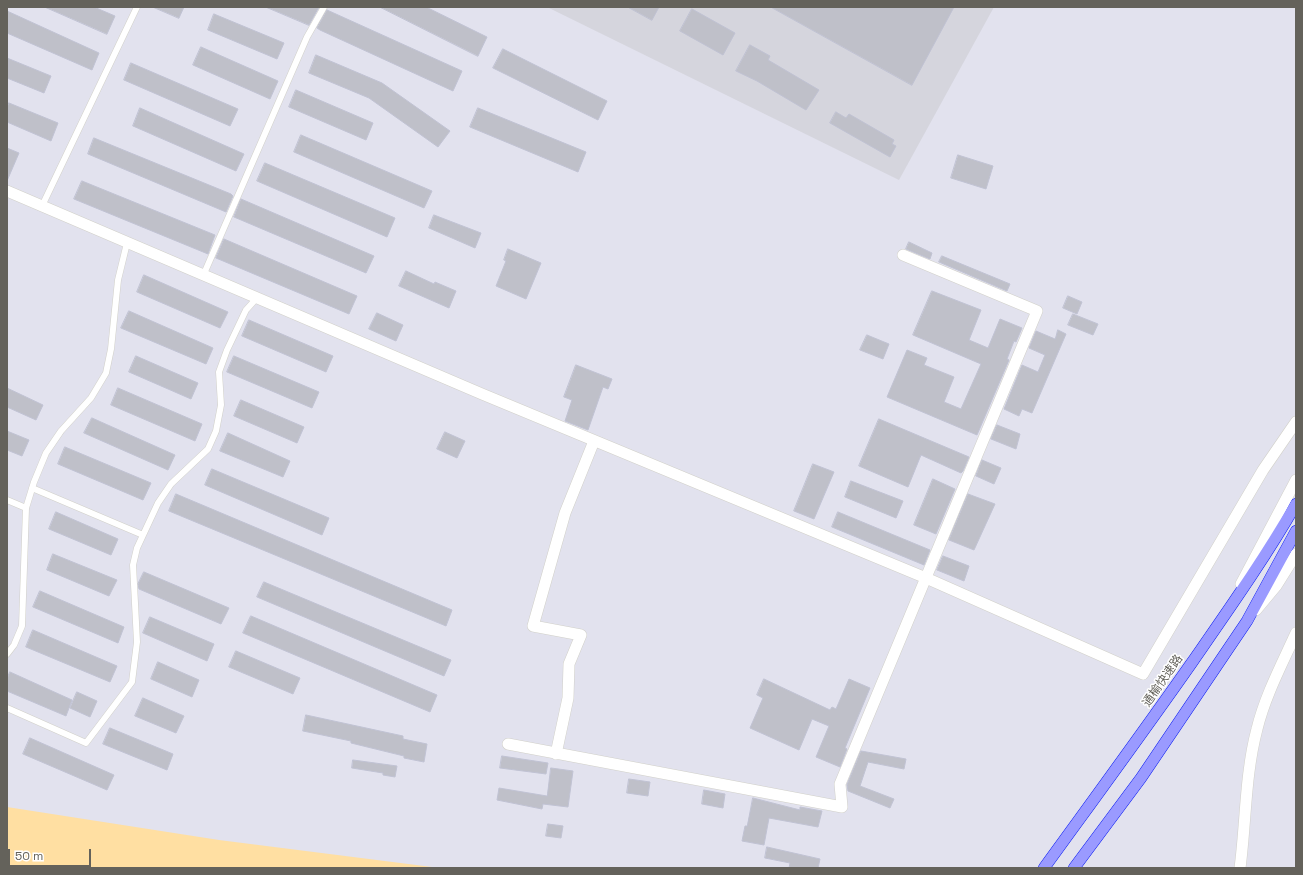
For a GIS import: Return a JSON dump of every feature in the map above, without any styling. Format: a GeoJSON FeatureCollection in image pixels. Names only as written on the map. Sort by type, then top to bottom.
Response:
{"type":"FeatureCollection","features":[{"type":"Feature","properties":{"kind":"highway","name":"通榆快速路"},"geometry":{"type":"LineString","coordinates":[[1044,868],[1120,764],[1224,616],[1276,540],[1296,504]]}},
{"type":"Feature","properties":{"kind":"highway"},"geometry":{"type":"LineString","coordinates":[[1074,868],[1141,778],[1247,622],[1296,531]]}},
{"type":"Feature","properties":{"kind":"street"},"geometry":{"type":"LineString","coordinates":[[7,191],[256,299],[926,578],[1142,674],[1263,470],[1296,422]]}},
{"type":"Feature","properties":{"kind":"street"},"geometry":{"type":"LineString","coordinates":[[508,744],[831,805],[1037,311],[903,256]]}},
{"type":"Feature","properties":{"kind":"street"},"geometry":{"type":"LineString","coordinates":[[556,754],[568,698],[569,664],[581,635],[533,626],[565,512],[594,441]]}},
{"type":"Feature","properties":{"kind":"street"},"geometry":{"type":"LineString","coordinates":[[1224,616],[1296,480]]}},
{"type":"Feature","properties":{"kind":"street"},"geometry":{"type":"LineString","coordinates":[[1247,622],[1276,586],[1296,554]]}},
{"type":"Feature","properties":{"kind":"street"},"geometry":{"type":"LineString","coordinates":[[1240,868],[1251,761],[1257,729],[1272,688],[1296,633]]}},
{"type":"Feature","properties":{"kind":"lane"},"geometry":{"type":"LineString","coordinates":[[42,206],[137,7]]}},
{"type":"Feature","properties":{"kind":"lane"},"geometry":{"type":"LineString","coordinates":[[203,276],[307,37],[324,7]]}},
{"type":"Feature","properties":{"kind":"lane"},"geometry":{"type":"LineString","coordinates":[[7,654],[14,645],[22,626],[26,508],[46,453],[61,431],[91,398],[106,373],[111,349],[118,280],[127,243]]}},
{"type":"Feature","properties":{"kind":"lane"},"geometry":{"type":"LineString","coordinates":[[7,708],[86,743],[132,682],[137,642],[133,565],[137,548],[158,503],[171,484],[208,449],[216,431],[221,405],[219,372],[227,350],[246,310],[256,299]]}},
{"type":"Feature","properties":{"kind":"lane"},"geometry":{"type":"LineString","coordinates":[[32,488],[143,535]]}},
{"type":"Feature","properties":{"kind":"lane"},"geometry":{"type":"LineString","coordinates":[[7,500],[26,508]]}},
{"type":"Feature","properties":{"kind":"shaded area"},"geometry":{"type":"Polygon","coordinates":[[[547,7],[994,7],[899,180],[547,7]]]}},
{"type":"Feature","properties":{"kind":"shaded area"},"geometry":{"type":"Polygon","coordinates":[[[7,807],[219,840],[440,868],[7,868],[7,807]]]}},
{"type":"Feature","properties":{"kind":"building"},"geometry":{"type":"Polygon","coordinates":[[[45,7],[94,7],[115,16],[107,34],[45,7]]]}},
{"type":"Feature","properties":{"kind":"building"},"geometry":{"type":"Polygon","coordinates":[[[153,7],[184,7],[179,18],[153,7]]]}},
{"type":"Feature","properties":{"kind":"building"},"geometry":{"type":"Polygon","coordinates":[[[266,7],[319,7],[309,25],[266,7]]]}},
{"type":"Feature","properties":{"kind":"building"},"geometry":{"type":"Polygon","coordinates":[[[380,7],[426,7],[487,37],[478,56],[380,7]]]}},
{"type":"Feature","properties":{"kind":"building"},"geometry":{"type":"Polygon","coordinates":[[[628,7],[659,7],[652,20],[628,7]]]}},
{"type":"Feature","properties":{"kind":"building"},"geometry":{"type":"Polygon","coordinates":[[[771,7],[954,7],[912,85],[771,7]]]}},
{"type":"Feature","properties":{"kind":"building"},"geometry":{"type":"Polygon","coordinates":[[[692,9],[735,33],[723,55],[680,31],[692,9]]]}},
{"type":"Feature","properties":{"kind":"building"},"geometry":{"type":"Polygon","coordinates":[[[327,10],[462,71],[453,91],[320,30],[317,28],[327,10]]]}},
{"type":"Feature","properties":{"kind":"building"},"geometry":{"type":"Polygon","coordinates":[[[7,11],[99,53],[92,70],[7,33],[7,11]]]}},
{"type":"Feature","properties":{"kind":"building"},"geometry":{"type":"Polygon","coordinates":[[[214,14],[284,43],[277,59],[208,30],[214,14]]]}},
{"type":"Feature","properties":{"kind":"building"},"geometry":{"type":"Polygon","coordinates":[[[750,45],[770,56],[768,60],[819,90],[806,110],[757,81],[736,71],[750,45]]]}},
{"type":"Feature","properties":{"kind":"building"},"geometry":{"type":"Polygon","coordinates":[[[201,47],[278,81],[270,99],[193,65],[201,47]]]}},
{"type":"Feature","properties":{"kind":"building"},"geometry":{"type":"Polygon","coordinates":[[[503,49],[607,101],[598,120],[493,68],[503,49]]]}},
{"type":"Feature","properties":{"kind":"building"},"geometry":{"type":"Polygon","coordinates":[[[316,55],[382,83],[450,131],[438,147],[369,98],[309,73],[316,55]]]}},
{"type":"Feature","properties":{"kind":"building"},"geometry":{"type":"Polygon","coordinates":[[[7,58],[51,76],[44,93],[7,78],[7,58]]]}},
{"type":"Feature","properties":{"kind":"building"},"geometry":{"type":"Polygon","coordinates":[[[131,63],[238,109],[230,126],[124,80],[131,63]]]}},
{"type":"Feature","properties":{"kind":"building"},"geometry":{"type":"Polygon","coordinates":[[[296,90],[373,123],[366,140],[289,107],[296,90]]]}},
{"type":"Feature","properties":{"kind":"building"},"geometry":{"type":"Polygon","coordinates":[[[9,103],[58,123],[51,141],[7,122],[7,108],[9,103]]]}},
{"type":"Feature","properties":{"kind":"building"},"geometry":{"type":"Polygon","coordinates":[[[140,108],[244,154],[236,171],[133,126],[140,108]]]}},
{"type":"Feature","properties":{"kind":"building"},"geometry":{"type":"Polygon","coordinates":[[[478,108],[586,152],[578,172],[470,127],[478,108]]]}},
{"type":"Feature","properties":{"kind":"building"},"geometry":{"type":"Polygon","coordinates":[[[836,112],[846,118],[849,114],[894,140],[892,144],[896,146],[890,157],[830,123],[836,112]]]}},
{"type":"Feature","properties":{"kind":"building"},"geometry":{"type":"Polygon","coordinates":[[[301,135],[432,191],[424,208],[294,152],[301,135]]]}},
{"type":"Feature","properties":{"kind":"building"},"geometry":{"type":"Polygon","coordinates":[[[94,138],[231,194],[233,196],[226,212],[88,154],[94,138]]]}},
{"type":"Feature","properties":{"kind":"building"},"geometry":{"type":"Polygon","coordinates":[[[7,148],[19,153],[7,181],[7,148]]]}},
{"type":"Feature","properties":{"kind":"building"},"geometry":{"type":"Polygon","coordinates":[[[958,155],[993,166],[986,189],[951,178],[958,155]]]}},
{"type":"Feature","properties":{"kind":"building"},"geometry":{"type":"Polygon","coordinates":[[[265,163],[395,218],[387,237],[257,181],[265,163]]]}},
{"type":"Feature","properties":{"kind":"building"},"geometry":{"type":"Polygon","coordinates":[[[82,181],[215,235],[208,254],[74,199],[82,181]]]}},
{"type":"Feature","properties":{"kind":"building"},"geometry":{"type":"Polygon","coordinates":[[[241,199],[374,256],[366,273],[234,217],[241,199]]]}},
{"type":"Feature","properties":{"kind":"building"},"geometry":{"type":"Polygon","coordinates":[[[434,215],[481,233],[475,248],[429,228],[434,215]]]}},
{"type":"Feature","properties":{"kind":"building"},"geometry":{"type":"Polygon","coordinates":[[[224,239],[357,296],[349,314],[216,258],[224,239]]]}},
{"type":"Feature","properties":{"kind":"building"},"geometry":{"type":"Polygon","coordinates":[[[909,242],[932,253],[930,259],[906,249],[909,242]]]}},
{"type":"Feature","properties":{"kind":"building"},"geometry":{"type":"Polygon","coordinates":[[[508,249],[541,263],[526,299],[496,286],[506,261],[504,260],[508,249]]]}},
{"type":"Feature","properties":{"kind":"building"},"geometry":{"type":"Polygon","coordinates":[[[942,256],[1010,284],[1007,291],[939,262],[942,256]]]}},
{"type":"Feature","properties":{"kind":"building"},"geometry":{"type":"Polygon","coordinates":[[[406,271],[434,284],[435,282],[456,291],[449,308],[399,286],[406,271]]]}},
{"type":"Feature","properties":{"kind":"building"},"geometry":{"type":"Polygon","coordinates":[[[144,275],[228,312],[220,328],[137,292],[144,275]]]}},
{"type":"Feature","properties":{"kind":"building"},"geometry":{"type":"Polygon","coordinates":[[[932,291],[981,310],[969,340],[988,348],[1000,319],[1022,328],[1016,342],[1014,341],[1007,359],[1009,360],[977,435],[887,397],[907,350],[927,358],[924,365],[954,377],[944,402],[961,409],[981,364],[913,335],[932,291]]]}},
{"type":"Feature","properties":{"kind":"building"},"geometry":{"type":"Polygon","coordinates":[[[1068,296],[1082,302],[1077,314],[1063,308],[1068,296]]]}},
{"type":"Feature","properties":{"kind":"building"},"geometry":{"type":"Polygon","coordinates":[[[129,311],[213,348],[206,364],[121,328],[129,311]]]}},
{"type":"Feature","properties":{"kind":"building"},"geometry":{"type":"Polygon","coordinates":[[[377,313],[403,325],[396,341],[369,329],[377,313]]]}},
{"type":"Feature","properties":{"kind":"building"},"geometry":{"type":"Polygon","coordinates":[[[1073,314],[1098,324],[1093,335],[1068,325],[1073,314]]]}},
{"type":"Feature","properties":{"kind":"building"},"geometry":{"type":"Polygon","coordinates":[[[249,320],[333,356],[326,372],[242,336],[249,320]]]}},
{"type":"Feature","properties":{"kind":"building"},"geometry":{"type":"Polygon","coordinates":[[[1058,330],[1066,334],[1032,413],[1022,409],[1019,416],[1004,409],[1022,365],[1038,372],[1045,355],[1029,348],[1036,331],[1055,339],[1058,330]]]}},
{"type":"Feature","properties":{"kind":"building"},"geometry":{"type":"Polygon","coordinates":[[[867,335],[889,344],[883,359],[860,350],[867,335]]]}},
{"type":"Feature","properties":{"kind":"building"},"geometry":{"type":"Polygon","coordinates":[[[136,356],[198,383],[191,399],[129,372],[136,356]]]}},
{"type":"Feature","properties":{"kind":"building"},"geometry":{"type":"Polygon","coordinates":[[[234,356],[319,392],[312,408],[227,372],[234,356]]]}},
{"type":"Feature","properties":{"kind":"building"},"geometry":{"type":"Polygon","coordinates":[[[576,365],[612,379],[608,389],[603,387],[588,430],[565,421],[572,400],[564,397],[576,365]]]}},
{"type":"Feature","properties":{"kind":"building"},"geometry":{"type":"Polygon","coordinates":[[[7,388],[43,405],[36,420],[7,407],[7,388]]]}},
{"type":"Feature","properties":{"kind":"building"},"geometry":{"type":"Polygon","coordinates":[[[118,388],[202,424],[195,441],[111,405],[118,388]]]}},
{"type":"Feature","properties":{"kind":"building"},"geometry":{"type":"Polygon","coordinates":[[[241,400],[304,427],[297,443],[234,416],[241,400]]]}},
{"type":"Feature","properties":{"kind":"building"},"geometry":{"type":"Polygon","coordinates":[[[92,418],[175,455],[168,470],[84,433],[92,418]]]}},
{"type":"Feature","properties":{"kind":"building"},"geometry":{"type":"Polygon","coordinates":[[[879,419],[969,457],[963,471],[961,473],[921,455],[908,487],[859,466],[879,419]]]}},
{"type":"Feature","properties":{"kind":"building"},"geometry":{"type":"Polygon","coordinates":[[[997,425],[1020,434],[1016,449],[991,439],[997,425]]]}},
{"type":"Feature","properties":{"kind":"building"},"geometry":{"type":"Polygon","coordinates":[[[7,431],[29,440],[22,456],[7,450],[7,431]]]}},
{"type":"Feature","properties":{"kind":"building"},"geometry":{"type":"Polygon","coordinates":[[[445,432],[465,441],[457,458],[437,449],[445,432]]]}},
{"type":"Feature","properties":{"kind":"building"},"geometry":{"type":"Polygon","coordinates":[[[228,433],[290,461],[283,477],[220,451],[228,433]]]}},
{"type":"Feature","properties":{"kind":"building"},"geometry":{"type":"Polygon","coordinates":[[[65,447],[151,483],[143,500],[58,464],[65,447]]]}},
{"type":"Feature","properties":{"kind":"building"},"geometry":{"type":"Polygon","coordinates":[[[982,460],[1001,468],[994,484],[976,476],[982,460]]]}},
{"type":"Feature","properties":{"kind":"building"},"geometry":{"type":"Polygon","coordinates":[[[813,464],[834,472],[814,519],[794,511],[813,464]]]}},
{"type":"Feature","properties":{"kind":"building"},"geometry":{"type":"Polygon","coordinates":[[[212,469],[329,518],[322,535],[205,485],[212,469]]]}},
{"type":"Feature","properties":{"kind":"building"},"geometry":{"type":"Polygon","coordinates":[[[933,479],[955,489],[936,534],[914,525],[933,479]]]}},
{"type":"Feature","properties":{"kind":"building"},"geometry":{"type":"Polygon","coordinates":[[[851,481],[903,501],[896,518],[845,497],[851,481]]]}},
{"type":"Feature","properties":{"kind":"building"},"geometry":{"type":"Polygon","coordinates":[[[176,494],[452,610],[446,626],[169,511],[176,494]]]}},
{"type":"Feature","properties":{"kind":"building"},"geometry":{"type":"Polygon","coordinates":[[[968,494],[995,504],[974,550],[949,540],[968,494]]]}},
{"type":"Feature","properties":{"kind":"building"},"geometry":{"type":"Polygon","coordinates":[[[56,512],[118,539],[111,555],[49,529],[56,512]]]}},
{"type":"Feature","properties":{"kind":"building"},"geometry":{"type":"Polygon","coordinates":[[[838,512],[930,550],[924,565],[832,527],[838,512]]]}},
{"type":"Feature","properties":{"kind":"building"},"geometry":{"type":"Polygon","coordinates":[[[53,554],[117,580],[109,596],[47,570],[53,554]]]}},
{"type":"Feature","properties":{"kind":"building"},"geometry":{"type":"Polygon","coordinates":[[[943,556],[969,566],[964,581],[937,570],[943,556]]]}},
{"type":"Feature","properties":{"kind":"building"},"geometry":{"type":"Polygon","coordinates":[[[144,572],[229,608],[221,624],[139,589],[138,584],[144,572]]]}},
{"type":"Feature","properties":{"kind":"building"},"geometry":{"type":"Polygon","coordinates":[[[264,582],[451,660],[444,676],[257,597],[264,582]]]}},
{"type":"Feature","properties":{"kind":"building"},"geometry":{"type":"Polygon","coordinates":[[[40,591],[124,627],[118,643],[33,607],[40,591]]]}},
{"type":"Feature","properties":{"kind":"building"},"geometry":{"type":"Polygon","coordinates":[[[251,616],[437,695],[430,712],[243,633],[251,616]]]}},
{"type":"Feature","properties":{"kind":"building"},"geometry":{"type":"Polygon","coordinates":[[[150,617],[214,644],[207,661],[143,633],[150,617]]]}},
{"type":"Feature","properties":{"kind":"building"},"geometry":{"type":"Polygon","coordinates":[[[33,630],[117,666],[110,682],[26,647],[33,630]]]}},
{"type":"Feature","properties":{"kind":"building"},"geometry":{"type":"Polygon","coordinates":[[[236,651],[300,678],[293,694],[229,667],[236,651]]]}},
{"type":"Feature","properties":{"kind":"building"},"geometry":{"type":"Polygon","coordinates":[[[158,662],[199,680],[192,697],[151,679],[158,662]]]}},
{"type":"Feature","properties":{"kind":"building"},"geometry":{"type":"Polygon","coordinates":[[[10,672],[72,700],[66,716],[7,691],[7,679],[10,672]]]}},
{"type":"Feature","properties":{"kind":"building"},"geometry":{"type":"Polygon","coordinates":[[[764,679],[830,710],[832,707],[836,709],[849,679],[870,688],[845,748],[847,749],[840,767],[816,757],[829,726],[812,719],[799,750],[750,728],[763,698],[757,695],[764,679]]]}},
{"type":"Feature","properties":{"kind":"building"},"geometry":{"type":"Polygon","coordinates":[[[77,692],[97,701],[90,717],[70,708],[77,692]]]}},
{"type":"Feature","properties":{"kind":"building"},"geometry":{"type":"Polygon","coordinates":[[[143,698],[184,716],[176,733],[135,716],[143,698]]]}},
{"type":"Feature","properties":{"kind":"building"},"geometry":{"type":"Polygon","coordinates":[[[306,715],[403,736],[403,739],[427,744],[424,762],[351,743],[351,741],[303,731],[306,715]]]}},
{"type":"Feature","properties":{"kind":"building"},"geometry":{"type":"Polygon","coordinates":[[[110,728],[173,754],[167,770],[103,744],[110,728]]]}},
{"type":"Feature","properties":{"kind":"building"},"geometry":{"type":"Polygon","coordinates":[[[30,738],[114,775],[107,790],[23,754],[30,738]]]}},
{"type":"Feature","properties":{"kind":"building"},"geometry":{"type":"Polygon","coordinates":[[[861,751],[906,759],[904,769],[868,762],[860,786],[894,799],[890,808],[848,791],[847,785],[861,751]]]}},
{"type":"Feature","properties":{"kind":"building"},"geometry":{"type":"Polygon","coordinates":[[[502,756],[548,763],[546,774],[500,768],[502,756]]]}},
{"type":"Feature","properties":{"kind":"building"},"geometry":{"type":"Polygon","coordinates":[[[353,760],[397,766],[395,777],[383,775],[383,773],[352,768],[353,760]]]}},
{"type":"Feature","properties":{"kind":"building"},"geometry":{"type":"Polygon","coordinates":[[[551,768],[573,771],[568,807],[543,804],[542,809],[497,800],[499,788],[547,796],[551,768]]]}},
{"type":"Feature","properties":{"kind":"building"},"geometry":{"type":"Polygon","coordinates":[[[629,779],[650,782],[648,796],[627,793],[629,779]]]}},
{"type":"Feature","properties":{"kind":"building"},"geometry":{"type":"Polygon","coordinates":[[[704,790],[725,794],[723,808],[702,804],[704,790]]]}},
{"type":"Feature","properties":{"kind":"building"},"geometry":{"type":"Polygon","coordinates":[[[753,798],[800,810],[800,807],[822,811],[818,827],[769,818],[764,845],[742,841],[753,798]]]}},
{"type":"Feature","properties":{"kind":"building"},"geometry":{"type":"Polygon","coordinates":[[[548,824],[563,826],[561,838],[546,836],[548,824]]]}},
{"type":"Feature","properties":{"kind":"building"},"geometry":{"type":"Polygon","coordinates":[[[767,847],[820,859],[818,868],[789,868],[790,863],[765,858],[767,847]]]}}]}
